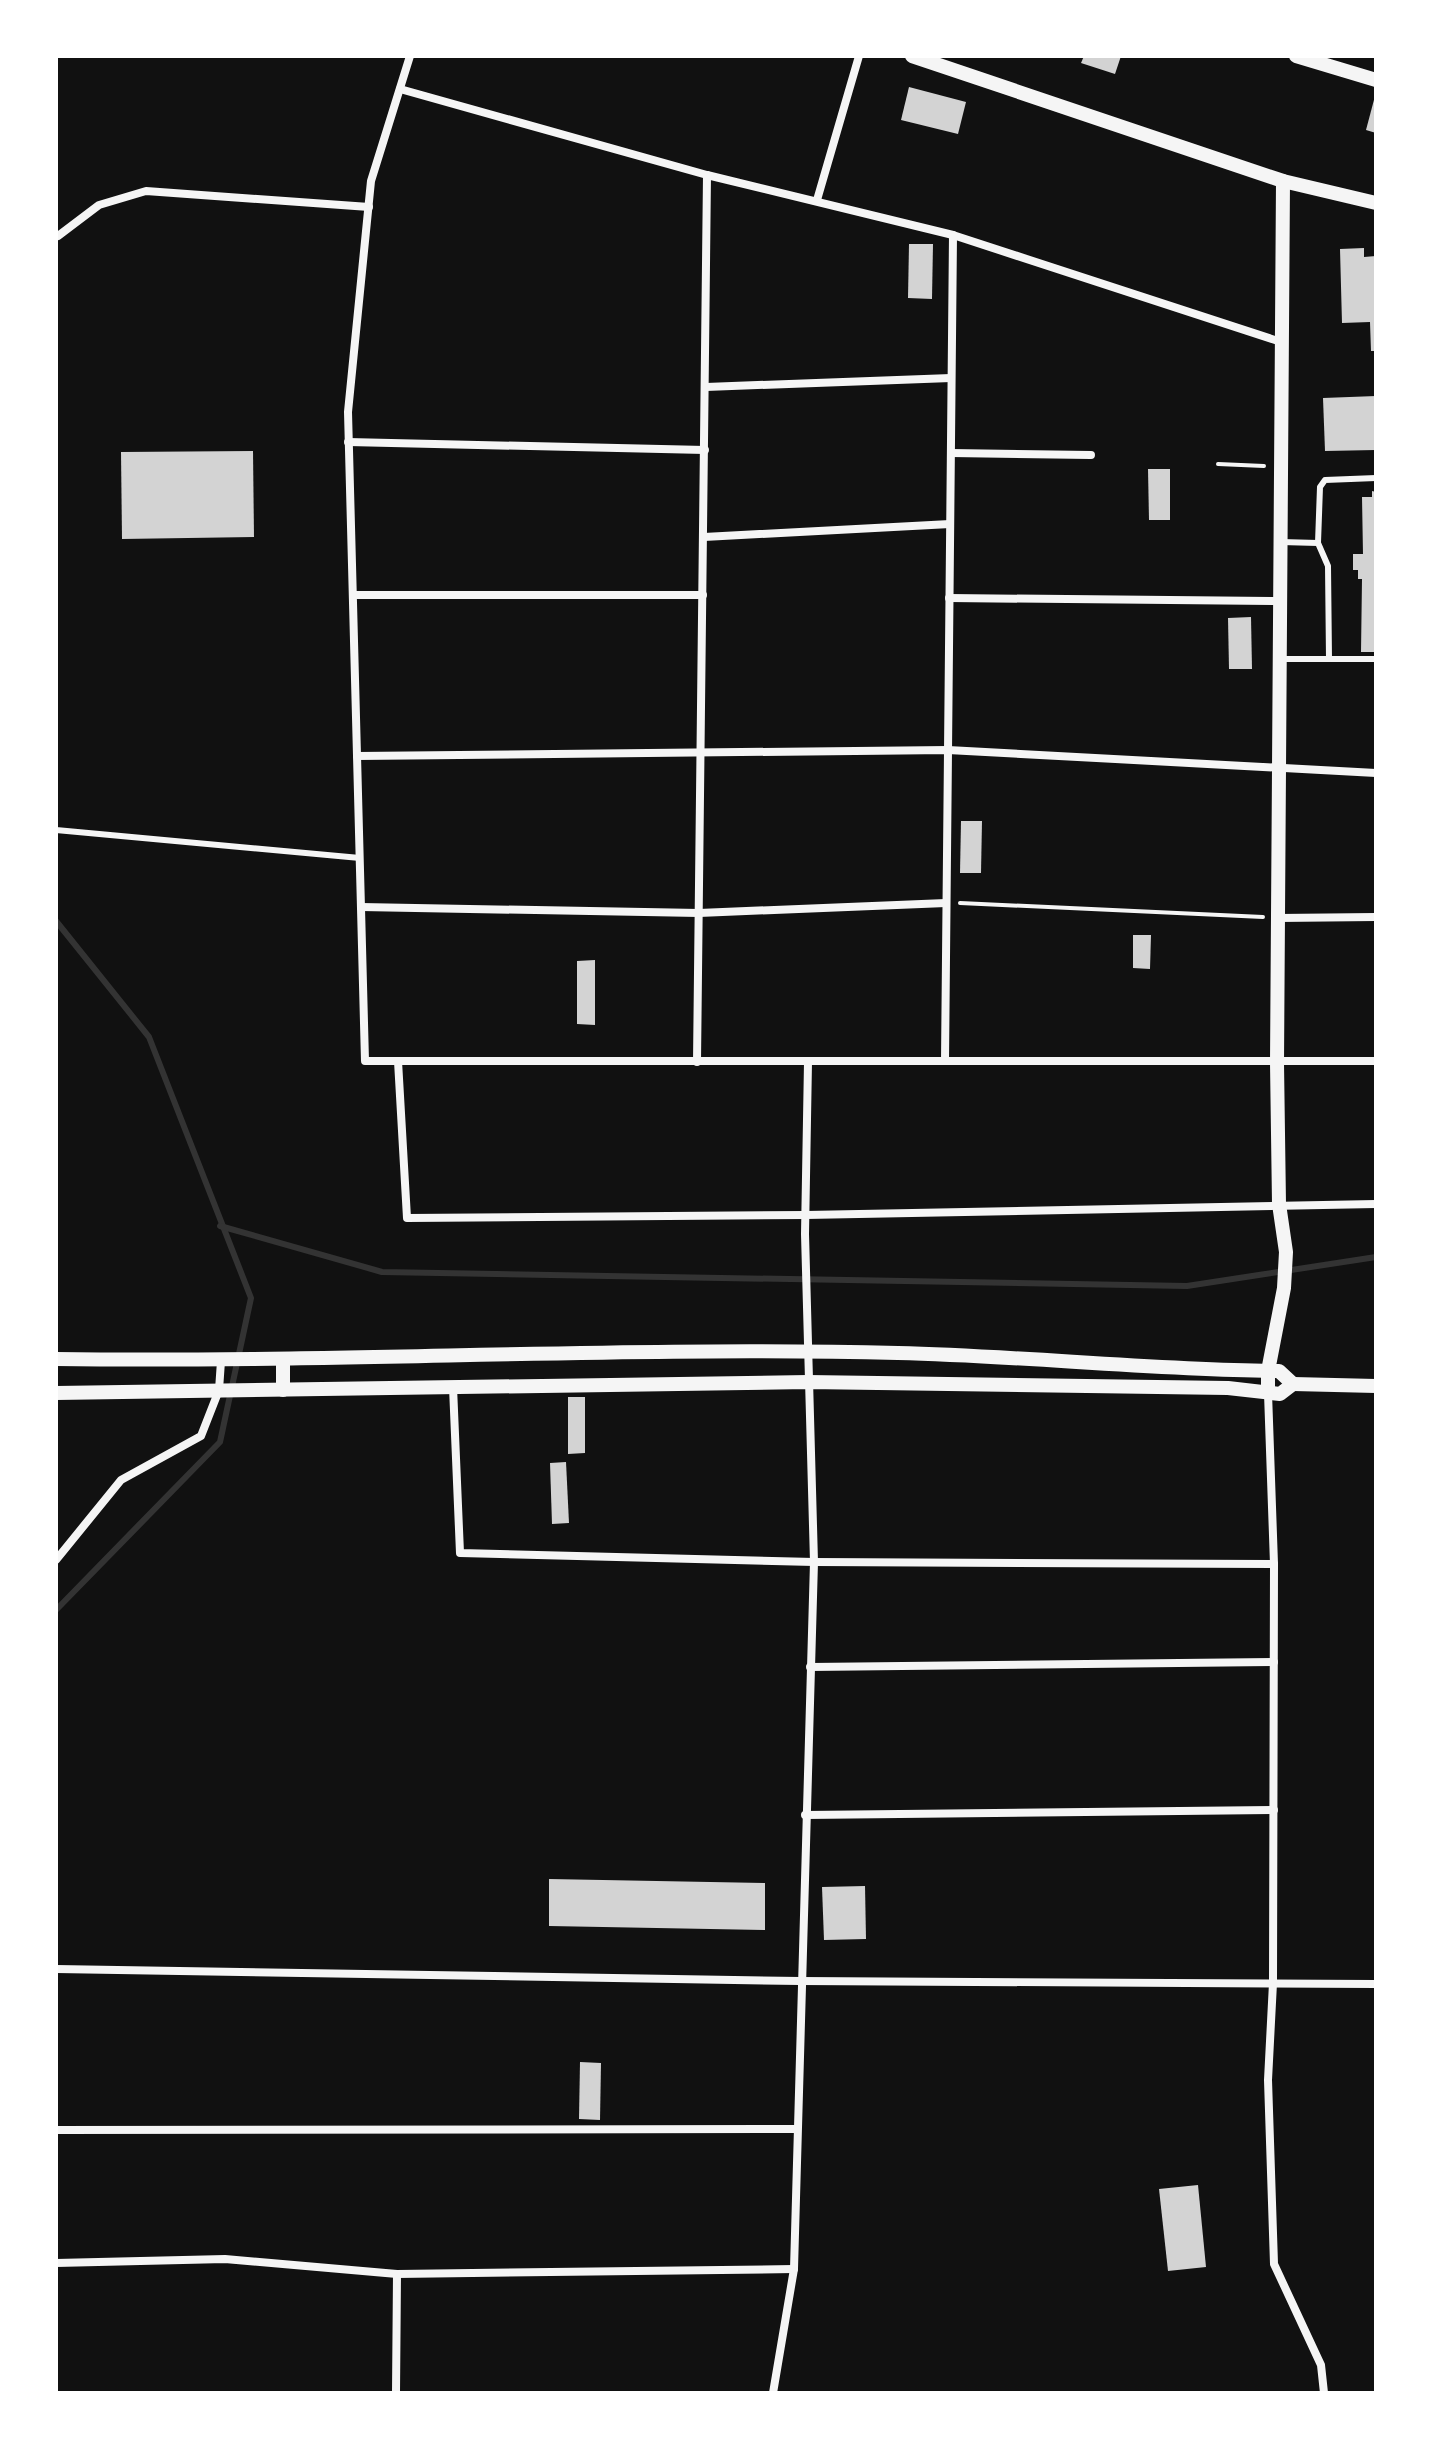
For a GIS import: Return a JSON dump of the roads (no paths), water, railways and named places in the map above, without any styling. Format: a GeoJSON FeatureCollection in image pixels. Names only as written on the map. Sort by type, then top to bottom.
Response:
{"type":"FeatureCollection","features":[{"type":"Feature","properties":{"kind":"street"},"geometry":{"type":"LineString","coordinates":[[410,56],[371,181],[348,412],[365,1061],[1376,1061]]}},
{"type":"Feature","properties":{"kind":"street"},"geometry":{"type":"LineString","coordinates":[[817,200],[859,56]]}},
{"type":"Feature","properties":{"kind":"street"},"geometry":{"type":"LineString","coordinates":[[912,56],[1283,181],[1376,203]]}},
{"type":"Feature","properties":{"kind":"street"},"geometry":{"type":"LineString","coordinates":[[1296,56],[1376,80]]}},
{"type":"Feature","properties":{"kind":"street"},"geometry":{"type":"LineString","coordinates":[[400,89],[707,175],[953,235],[1281,342]]}},
{"type":"Feature","properties":{"kind":"street"},"geometry":{"type":"LineString","coordinates":[[697,1062],[707,175]]}},
{"type":"Feature","properties":{"kind":"street"},"geometry":{"type":"LineString","coordinates":[[1283,181],[1277,1063],[1279,1204],[1286,1252],[1284,1288],[1268,1371],[1274,1564],[1273,1983],[1268,2080],[1274,2264],[1321,2365],[1324,2393]]}},
{"type":"Feature","properties":{"kind":"street"},"geometry":{"type":"LineString","coordinates":[[58,236],[99,205],[146,191],[369,207]]}},
{"type":"Feature","properties":{"kind":"street"},"geometry":{"type":"LineString","coordinates":[[945,1061],[953,235]]}},
{"type":"Feature","properties":{"kind":"street"},"geometry":{"type":"LineString","coordinates":[[706,387],[951,378]]}},
{"type":"Feature","properties":{"kind":"street"},"geometry":{"type":"LineString","coordinates":[[348,442],[705,450]]}},
{"type":"Feature","properties":{"kind":"street"},"geometry":{"type":"LineString","coordinates":[[951,453],[1091,455]]}},
{"type":"Feature","properties":{"kind":"street"},"geometry":{"type":"LineString","coordinates":[[704,537],[950,524]]}},
{"type":"Feature","properties":{"kind":"street"},"geometry":{"type":"LineString","coordinates":[[353,595],[703,595]]}},
{"type":"Feature","properties":{"kind":"street"},"geometry":{"type":"LineString","coordinates":[[949,598],[1279,601]]}},
{"type":"Feature","properties":{"kind":"street"},"geometry":{"type":"LineString","coordinates":[[357,756],[701,755],[948,750],[1279,771],[1376,773]]}},
{"type":"Feature","properties":{"kind":"street"},"geometry":{"type":"LineString","coordinates":[[361,907],[699,913],[946,903]]}},
{"type":"Feature","properties":{"kind":"street"},"geometry":{"type":"LineString","coordinates":[[1278,918],[1376,917]]}},
{"type":"Feature","properties":{"kind":"street"},"geometry":{"type":"LineString","coordinates":[[398,1061],[407,1218],[806,1215],[1376,1204]]}},
{"type":"Feature","properties":{"kind":"street"},"geometry":{"type":"LineString","coordinates":[[773,2393],[794,2269],[814,1562],[805,1234],[808,1062]]}},
{"type":"Feature","properties":{"kind":"street"},"geometry":{"type":"LineString","coordinates":[[56,1359],[224,1361],[898,1353],[1279,1371],[1293,1384]]}},
{"type":"Feature","properties":{"kind":"street"},"geometry":{"type":"LineString","coordinates":[[275,1390],[276,1360]]}},
{"type":"Feature","properties":{"kind":"street"},"geometry":{"type":"LineString","coordinates":[[56,1560],[121,1480],[201,1436],[223,1390],[224,1361]]}},
{"type":"Feature","properties":{"kind":"street"},"geometry":{"type":"LineString","coordinates":[[56,1393],[808,1382],[1228,1388],[1280,1394],[1293,1384],[1376,1386]]}},
{"type":"Feature","properties":{"kind":"street"},"geometry":{"type":"LineString","coordinates":[[453,1387],[460,1553],[814,1562],[1274,1564]]}},
{"type":"Feature","properties":{"kind":"street"},"geometry":{"type":"LineString","coordinates":[[810,1667],[1274,1662]]}},
{"type":"Feature","properties":{"kind":"street"},"geometry":{"type":"LineString","coordinates":[[805,1815],[1274,1810]]}},
{"type":"Feature","properties":{"kind":"street"},"geometry":{"type":"LineString","coordinates":[[56,1969],[800,1981],[1376,1984]]}},
{"type":"Feature","properties":{"kind":"street"},"geometry":{"type":"LineString","coordinates":[[56,2130],[797,2129]]}},
{"type":"Feature","properties":{"kind":"street"},"geometry":{"type":"LineString","coordinates":[[56,2263],[225,2259],[397,2274],[794,2269]]}},
{"type":"Feature","properties":{"kind":"street"},"geometry":{"type":"LineString","coordinates":[[396,2393],[397,2274]]}},
{"type":"Feature","properties":{"kind":"lane"},"geometry":{"type":"LineString","coordinates":[[1329,659],[1328,566],[1318,543],[1320,487],[1325,480],[1376,478]]}},
{"type":"Feature","properties":{"kind":"lane"},"geometry":{"type":"LineString","coordinates":[[1280,542],[1318,543]]}},
{"type":"Feature","properties":{"kind":"lane"},"geometry":{"type":"LineString","coordinates":[[1279,659],[1376,659]]}},
{"type":"Feature","properties":{"kind":"lane"},"geometry":{"type":"LineString","coordinates":[[56,830],[360,858]]}},
{"type":"Feature","properties":{"kind":"waterway"},"geometry":{"type":"LineString","coordinates":[[56,921],[149,1037],[251,1298],[220,1442],[56,1610]]}},
{"type":"Feature","properties":{"kind":"waterway"},"geometry":{"type":"LineString","coordinates":[[220,1226],[382,1272],[1187,1286],[1376,1257]]}}]}
